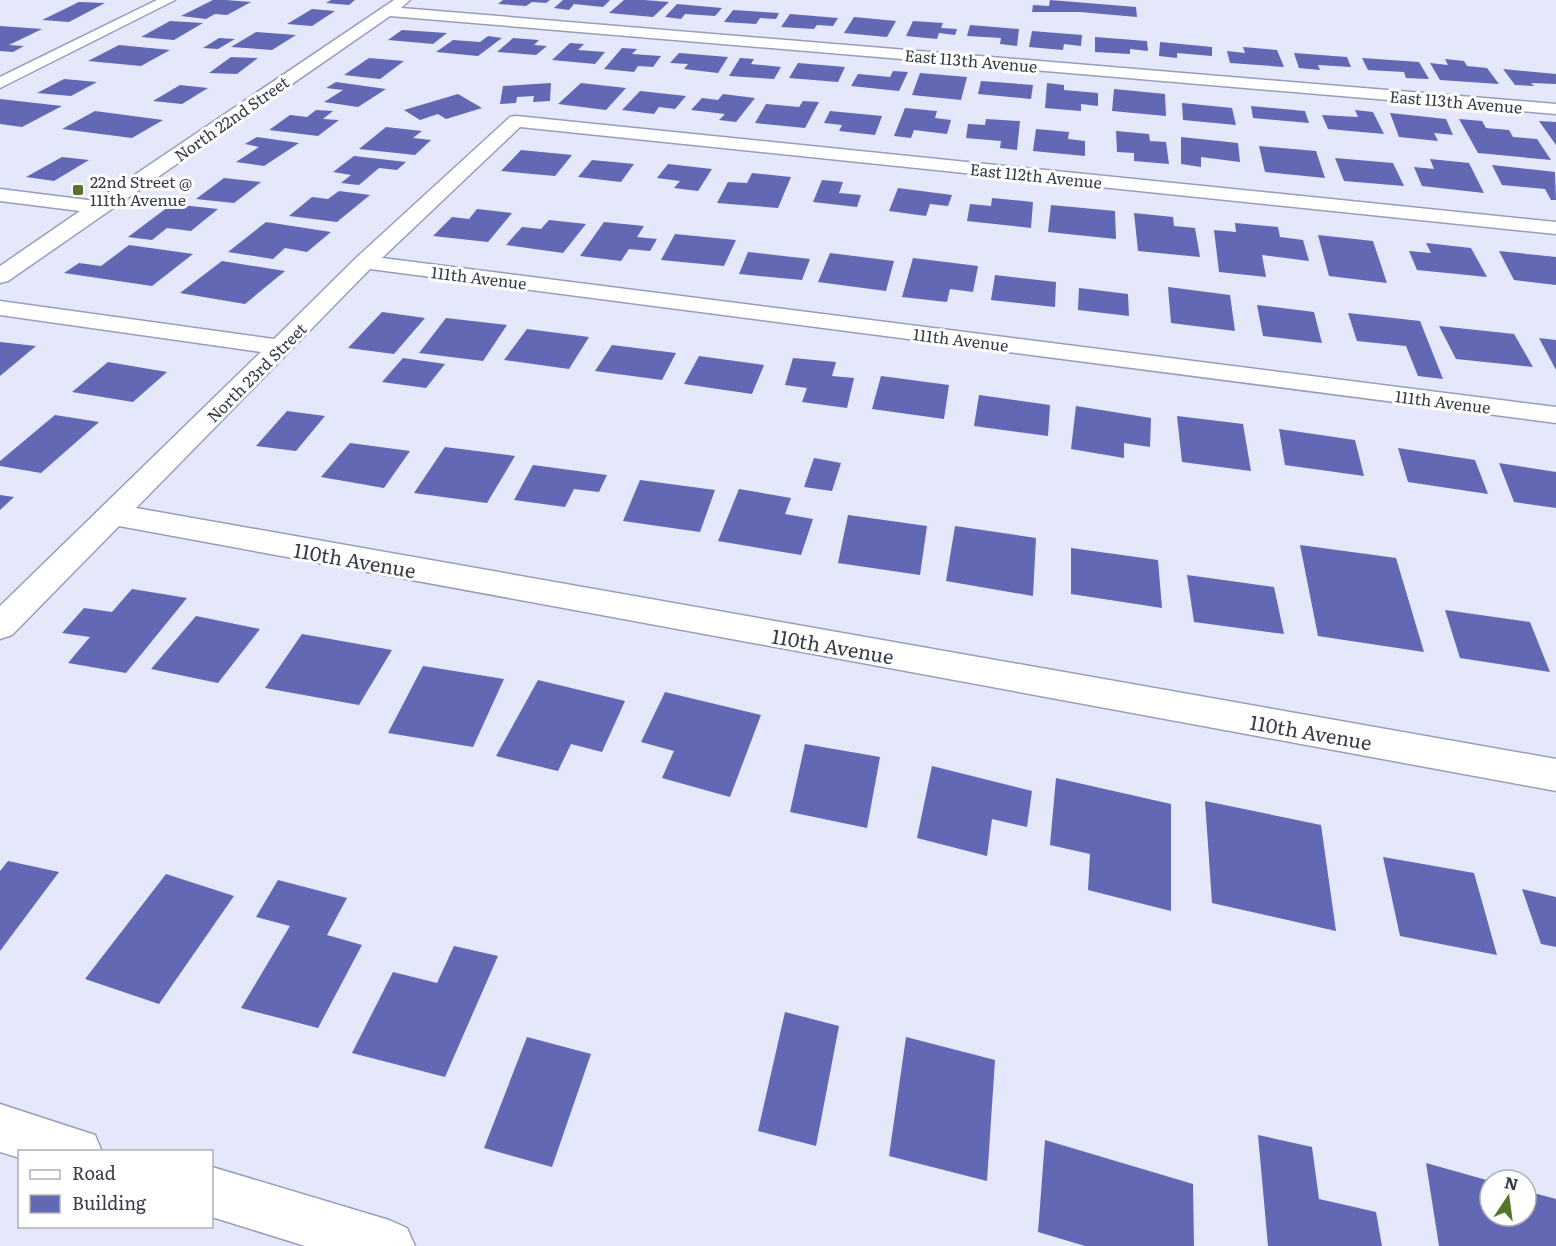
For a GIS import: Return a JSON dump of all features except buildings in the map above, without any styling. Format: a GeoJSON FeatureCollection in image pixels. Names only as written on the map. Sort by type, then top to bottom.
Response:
{"type":"FeatureCollection","features":[{"type":"Feature","properties":{"kind":"street"},"geometry":{"type":"LineString","coordinates":[[0,83],[168,0]]}},
{"type":"Feature","properties":{"kind":"street","name":"North 22nd Street"},"geometry":{"type":"LineString","coordinates":[[0,276],[403,0]]}},
{"type":"Feature","properties":{"kind":"street","name":"East 113th Avenue"},"geometry":{"type":"LineString","coordinates":[[387,11],[1556,109]]}},
{"type":"Feature","properties":{"kind":"street","name":"East 112th Avenue"},"geometry":{"type":"LineString","coordinates":[[516,121],[1556,228]]}},
{"type":"Feature","properties":{"kind":"street","name":"North 23rd Street"},"geometry":{"type":"LineString","coordinates":[[0,626],[365,262],[516,121]]}},
{"type":"Feature","properties":{"kind":"street"},"geometry":{"type":"LineString","coordinates":[[0,195],[100,208]]}},
{"type":"Feature","properties":{"kind":"street","name":"111th Avenue"},"geometry":{"type":"LineString","coordinates":[[365,262],[1556,415]]}},
{"type":"Feature","properties":{"kind":"street"},"geometry":{"type":"LineString","coordinates":[[0,308],[282,347]]}},
{"type":"Feature","properties":{"kind":"street","name":"110th Avenue"},"geometry":{"type":"LineString","coordinates":[[110,514],[1556,775]]}},
{"type":"Feature","properties":{"kind":"street"},"geometry":{"type":"LineString","coordinates":[[0,1128],[72,1150]]}},
{"type":"Feature","properties":{"kind":"street"},"geometry":{"type":"LineString","coordinates":[[213,1192],[389,1246]]}},
{"type":"Feature","properties":{"kind":"place","name":"22nd Street @ 111th Avenue"},"geometry":{"type":"Point","coordinates":[78,190]}}]}
